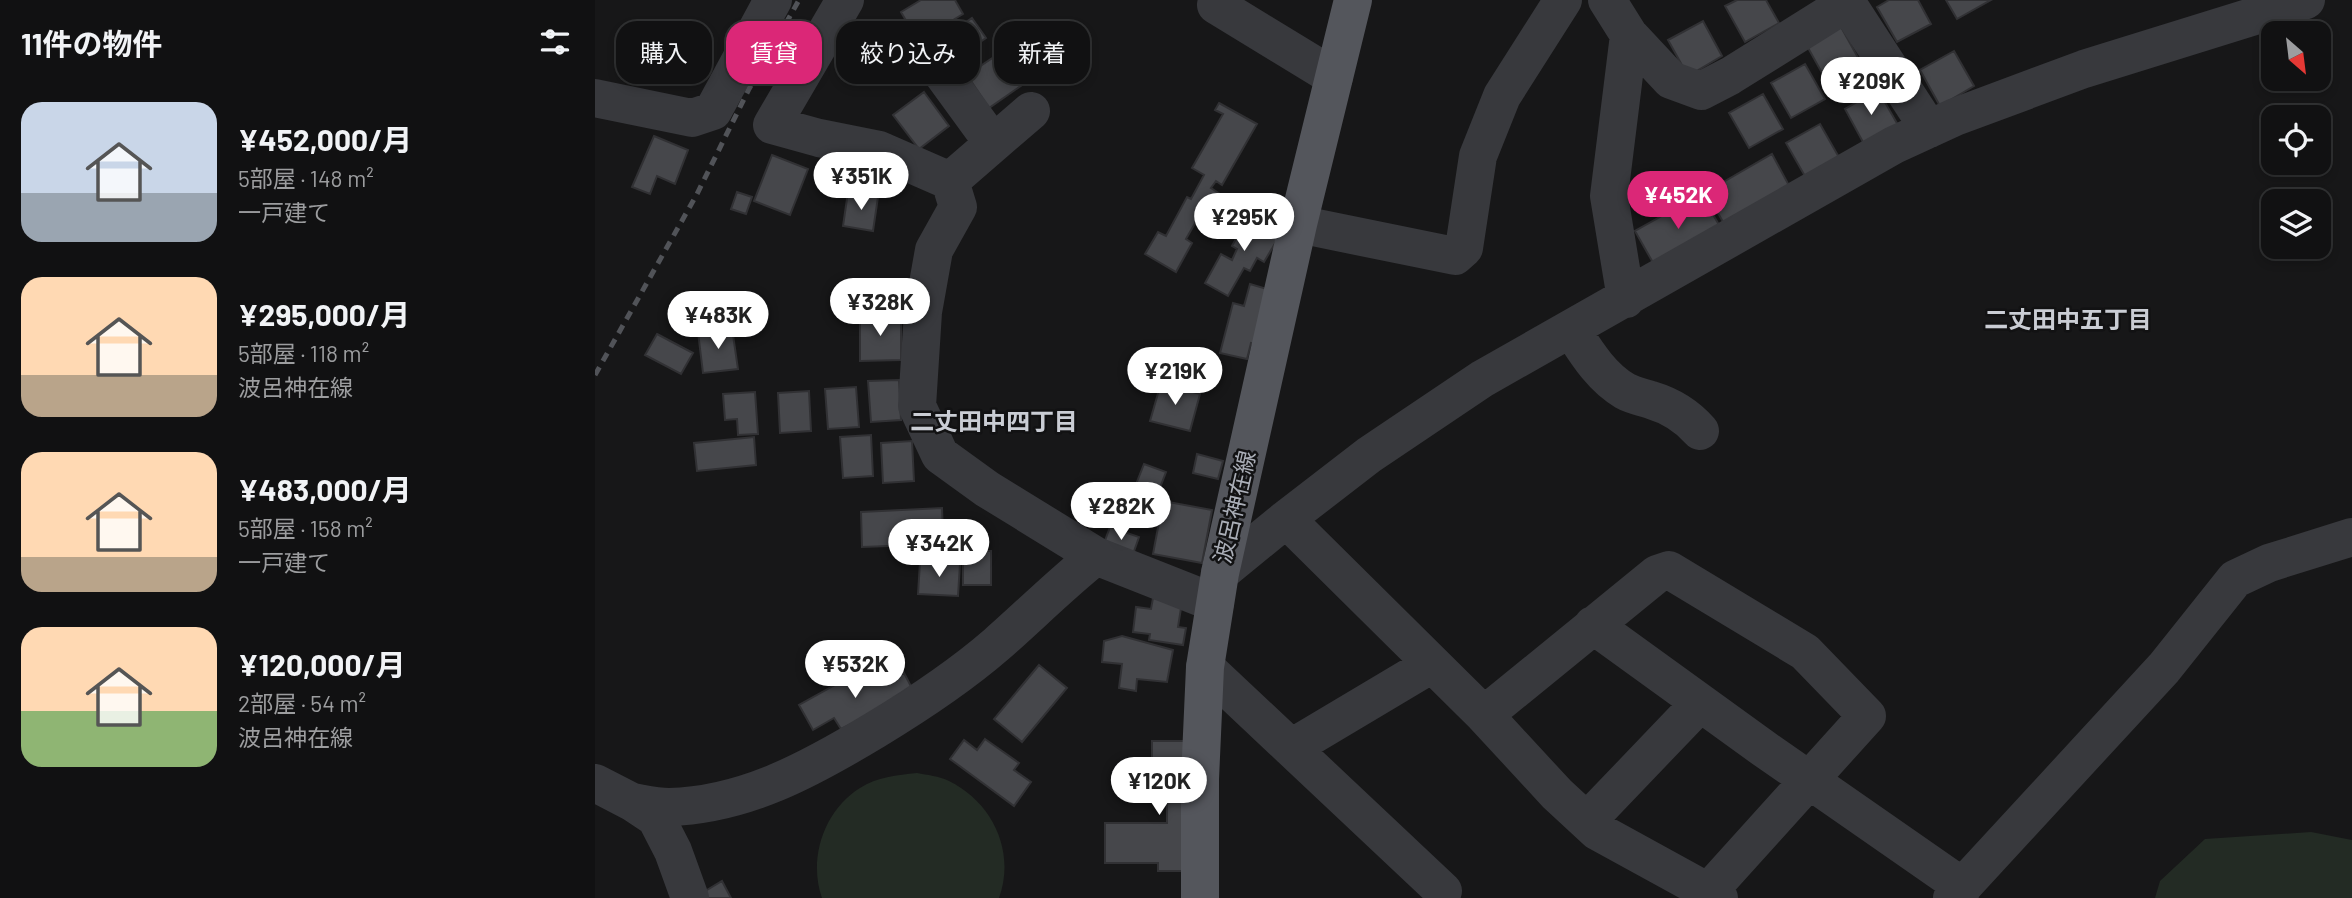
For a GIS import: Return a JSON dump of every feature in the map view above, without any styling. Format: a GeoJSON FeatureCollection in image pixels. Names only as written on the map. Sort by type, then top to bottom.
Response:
{"type":"FeatureCollection","features":[{"type":"Feature","properties":{"kind":"main road","name":"波呂神在線"},"geometry":{"type":"LineString","coordinates":[[1200,898],[1200,779],[1205,667],[1218,588],[1298,224],[1353,0]]}},
{"type":"Feature","properties":{"kind":"street"},"geometry":{"type":"LineString","coordinates":[[595,98],[692,118],[713,111],[773,0]]}},
{"type":"Feature","properties":{"kind":"street"},"geometry":{"type":"LineString","coordinates":[[845,0],[772,125],[879,150],[950,181],[958,208],[934,250],[923,312],[917,406],[940,455],[987,489],[1096,556],[1218,588],[1286,519],[1369,455],[1482,379],[1894,145],[2018,92],[2306,0]]}},
{"type":"Feature","properties":{"kind":"street"},"geometry":{"type":"LineString","coordinates":[[1298,224],[1455,256],[1464,248],[1478,156],[1502,96],[1563,0]]}},
{"type":"Feature","properties":{"kind":"street"},"geometry":{"type":"LineString","coordinates":[[1607,0],[1629,35],[1671,80],[1701,91],[1730,76],[1847,3],[1929,129]]}},
{"type":"Feature","properties":{"kind":"street"},"geometry":{"type":"LineString","coordinates":[[1216,5],[1334,77]]}},
{"type":"Feature","properties":{"kind":"street"},"geometry":{"type":"LineString","coordinates":[[1626,299],[1609,196],[1629,35]]}},
{"type":"Feature","properties":{"kind":"street"},"geometry":{"type":"LineString","coordinates":[[950,84],[993,143]]}},
{"type":"Feature","properties":{"kind":"street"},"geometry":{"type":"LineString","coordinates":[[950,181],[1031,111]]}},
{"type":"Feature","properties":{"kind":"street"},"geometry":{"type":"LineString","coordinates":[[1571,329],[1592,361],[1609,379],[1626,392],[1658,402],[1688,416],[1700,431]]}},
{"type":"Feature","properties":{"kind":"street"},"geometry":{"type":"LineString","coordinates":[[1286,519],[1484,715],[1557,794],[1597,831],[1714,895],[1867,716],[1805,652],[1669,570],[1657,574],[1484,715]]}},
{"type":"Feature","properties":{"kind":"street"},"geometry":{"type":"LineString","coordinates":[[1593,625],[1810,780],[1957,892],[2164,668],[2235,579],[2269,563],[2352,537]]}},
{"type":"Feature","properties":{"kind":"street"},"geometry":{"type":"LineString","coordinates":[[632,802],[667,807],[716,802],[767,787],[820,763],[930,697],[995,645],[1096,556]]}},
{"type":"Feature","properties":{"kind":"street"},"geometry":{"type":"LineString","coordinates":[[1291,748],[1433,664]]}},
{"type":"Feature","properties":{"kind":"street"},"geometry":{"type":"LineString","coordinates":[[1205,667],[1443,891]]}},
{"type":"Feature","properties":{"kind":"street"},"geometry":{"type":"LineString","coordinates":[[1587,821],[1700,703]]}},
{"type":"Feature","properties":{"kind":"street"},"geometry":{"type":"LineString","coordinates":[[595,783],[656,818],[673,851],[690,898]]}},
{"type":"Feature","properties":{"kind":"shaded area"},"geometry":{"type":"Polygon","coordinates":[[[917,773],[949,781],[964,790],[988,815],[1002,846],[1004,863],[999,898],[822,898],[818,883],[818,852],[828,822],[837,809],[847,797],[873,781],[917,773]]]}},
{"type":"Feature","properties":{"kind":"shaded area"},"geometry":{"type":"Polygon","coordinates":[[[2311,832],[2352,840],[2352,898],[2155,898],[2160,881],[2205,839],[2311,832]]]}},
{"type":"Feature","properties":{"kind":"building"},"geometry":{"type":"Polygon","coordinates":[[[921,0],[955,0],[963,14],[951,21],[906,21],[901,12],[921,0]]]}},
{"type":"Feature","properties":{"kind":"building"},"geometry":{"type":"Polygon","coordinates":[[[1737,0],[1766,0],[1779,23],[1745,42],[1725,6],[1737,0]]]}},
{"type":"Feature","properties":{"kind":"building"},"geometry":{"type":"Polygon","coordinates":[[[1889,0],[1918,0],[1931,24],[1897,42],[1877,7],[1889,0]]]}},
{"type":"Feature","properties":{"kind":"building"},"geometry":{"type":"Polygon","coordinates":[[[1946,0],[1991,0],[1957,19],[1946,0]]]}},
{"type":"Feature","properties":{"kind":"building"},"geometry":{"type":"Polygon","coordinates":[[[1703,21],[1722,56],[1688,76],[1668,40],[1703,21]]]}},
{"type":"Feature","properties":{"kind":"building"},"geometry":{"type":"Polygon","coordinates":[[[1841,27],[1861,63],[1827,82],[1807,46],[1841,27]]]}},
{"type":"Feature","properties":{"kind":"building"},"geometry":{"type":"Polygon","coordinates":[[[980,29],[986,38],[980,42],[980,29]]]}},
{"type":"Feature","properties":{"kind":"building"},"geometry":{"type":"Polygon","coordinates":[[[1954,51],[1974,86],[1940,106],[1920,70],[1954,51]]]}},
{"type":"Feature","properties":{"kind":"building"},"geometry":{"type":"Polygon","coordinates":[[[994,57],[994,84],[1024,84],[989,108],[973,84],[980,84],[980,66],[994,57]]]}},
{"type":"Feature","properties":{"kind":"building"},"geometry":{"type":"Polygon","coordinates":[[[1805,64],[1825,99],[1791,118],[1771,83],[1805,64]]]}},
{"type":"Feature","properties":{"kind":"building"},"geometry":{"type":"Polygon","coordinates":[[[1878,90],[1898,125],[1864,144],[1845,109],[1878,90]]]}},
{"type":"Feature","properties":{"kind":"building"},"geometry":{"type":"Polygon","coordinates":[[[924,92],[949,126],[919,149],[893,115],[924,92]]]}},
{"type":"Feature","properties":{"kind":"building"},"geometry":{"type":"Polygon","coordinates":[[[1763,94],[1783,129],[1749,148],[1729,113],[1763,94]]]}},
{"type":"Feature","properties":{"kind":"building"},"geometry":{"type":"Polygon","coordinates":[[[1219,103],[1257,124],[1222,185],[1216,181],[1211,188],[1220,194],[1209,212],[1202,211],[1186,239],[1192,243],[1176,272],[1145,254],[1158,232],[1166,236],[1187,197],[1191,199],[1204,175],[1192,168],[1223,114],[1215,110],[1219,103]]]}},
{"type":"Feature","properties":{"kind":"building"},"geometry":{"type":"Polygon","coordinates":[[[1820,124],[1840,159],[1806,178],[1786,143],[1820,124]]]}},
{"type":"Feature","properties":{"kind":"building"},"geometry":{"type":"Polygon","coordinates":[[[654,136],[688,150],[675,184],[657,176],[650,194],[632,187],[654,136]]]}},
{"type":"Feature","properties":{"kind":"building"},"geometry":{"type":"Polygon","coordinates":[[[1772,154],[1792,191],[1727,229],[1706,192],[1772,154]]]}},
{"type":"Feature","properties":{"kind":"building"},"geometry":{"type":"Polygon","coordinates":[[[772,155],[808,169],[790,215],[754,201],[772,155]]]}},
{"type":"Feature","properties":{"kind":"building"},"geometry":{"type":"Polygon","coordinates":[[[737,192],[752,197],[746,214],[731,209],[737,192]]]}},
{"type":"Feature","properties":{"kind":"building"},"geometry":{"type":"Polygon","coordinates":[[[848,192],[878,197],[873,231],[843,226],[848,192]]]}},
{"type":"Feature","properties":{"kind":"building"},"geometry":{"type":"Polygon","coordinates":[[[1701,194],[1722,230],[1656,268],[1635,231],[1701,194]]]}},
{"type":"Feature","properties":{"kind":"building"},"geometry":{"type":"Polygon","coordinates":[[[1252,210],[1273,221],[1269,229],[1280,235],[1264,262],[1257,258],[1250,271],[1244,268],[1228,296],[1205,283],[1221,254],[1232,260],[1237,249],[1232,246],[1252,210]]]}},
{"type":"Feature","properties":{"kind":"building"},"geometry":{"type":"Polygon","coordinates":[[[1250,284],[1277,292],[1258,345],[1251,343],[1247,359],[1220,353],[1233,303],[1244,306],[1250,284]]]}},
{"type":"Feature","properties":{"kind":"building"},"geometry":{"type":"Polygon","coordinates":[[[860,315],[901,315],[901,360],[860,361],[860,315]]]}},
{"type":"Feature","properties":{"kind":"building"},"geometry":{"type":"Polygon","coordinates":[[[732,328],[738,369],[703,373],[698,332],[732,328]]]}},
{"type":"Feature","properties":{"kind":"building"},"geometry":{"type":"Polygon","coordinates":[[[657,334],[693,353],[681,374],[645,355],[657,334]]]}},
{"type":"Feature","properties":{"kind":"building"},"geometry":{"type":"Polygon","coordinates":[[[899,380],[901,420],[871,422],[868,381],[899,380]]]}},
{"type":"Feature","properties":{"kind":"building"},"geometry":{"type":"Polygon","coordinates":[[[1161,383],[1200,394],[1190,431],[1150,421],[1161,383]]]}},
{"type":"Feature","properties":{"kind":"building"},"geometry":{"type":"Polygon","coordinates":[[[856,387],[859,427],[828,429],[825,389],[856,387]]]}},
{"type":"Feature","properties":{"kind":"building"},"geometry":{"type":"Polygon","coordinates":[[[809,391],[811,431],[780,433],[778,393],[809,391]]]}},
{"type":"Feature","properties":{"kind":"building"},"geometry":{"type":"Polygon","coordinates":[[[755,392],[758,434],[738,435],[737,419],[725,420],[723,394],[755,392]]]}},
{"type":"Feature","properties":{"kind":"building"},"geometry":{"type":"Polygon","coordinates":[[[871,435],[873,476],[843,478],[840,437],[871,435]]]}},
{"type":"Feature","properties":{"kind":"building"},"geometry":{"type":"Polygon","coordinates":[[[754,437],[756,465],[697,471],[694,443],[754,437]]]}},
{"type":"Feature","properties":{"kind":"building"},"geometry":{"type":"Polygon","coordinates":[[[912,441],[914,481],[883,483],[881,443],[912,441]]]}},
{"type":"Feature","properties":{"kind":"building"},"geometry":{"type":"Polygon","coordinates":[[[1197,454],[1223,461],[1218,479],[1193,473],[1197,454]]]}},
{"type":"Feature","properties":{"kind":"building"},"geometry":{"type":"Polygon","coordinates":[[[1144,464],[1166,472],[1151,511],[1129,502],[1144,464]]]}},
{"type":"Feature","properties":{"kind":"building"},"geometry":{"type":"Polygon","coordinates":[[[1163,501],[1212,510],[1202,563],[1153,554],[1163,501]]]}},
{"type":"Feature","properties":{"kind":"building"},"geometry":{"type":"Polygon","coordinates":[[[942,508],[943,532],[916,533],[916,545],[862,547],[861,512],[942,508]]]}},
{"type":"Feature","properties":{"kind":"building"},"geometry":{"type":"Polygon","coordinates":[[[1110,527],[1139,537],[1132,557],[1103,546],[1110,527]]]}},
{"type":"Feature","properties":{"kind":"building"},"geometry":{"type":"Polygon","coordinates":[[[963,551],[991,551],[991,585],[963,585],[963,551]]]}},
{"type":"Feature","properties":{"kind":"building"},"geometry":{"type":"Polygon","coordinates":[[[920,562],[960,564],[958,596],[918,594],[920,562]]]}},
{"type":"Feature","properties":{"kind":"building"},"geometry":{"type":"Polygon","coordinates":[[[1153,598],[1182,602],[1178,627],[1186,628],[1183,645],[1149,640],[1150,634],[1133,632],[1136,607],[1151,609],[1153,598]]]}},
{"type":"Feature","properties":{"kind":"building"},"geometry":{"type":"Polygon","coordinates":[[[1122,636],[1173,650],[1167,682],[1137,679],[1136,691],[1119,688],[1122,664],[1102,662],[1104,641],[1122,636]]]}},
{"type":"Feature","properties":{"kind":"building"},"geometry":{"type":"Polygon","coordinates":[[[1039,665],[1067,688],[1022,742],[994,719],[1039,665]]]}},
{"type":"Feature","properties":{"kind":"building"},"geometry":{"type":"Polygon","coordinates":[[[862,670],[871,685],[882,678],[885,684],[904,673],[915,694],[841,729],[834,718],[813,730],[799,705],[862,670]]]}},
{"type":"Feature","properties":{"kind":"building"},"geometry":{"type":"Polygon","coordinates":[[[985,739],[1019,763],[1014,770],[1031,782],[1014,806],[950,759],[964,740],[977,750],[985,739]]]}},
{"type":"Feature","properties":{"kind":"building"},"geometry":{"type":"Polygon","coordinates":[[[1152,741],[1189,741],[1189,871],[1158,871],[1158,863],[1105,863],[1105,823],[1167,823],[1167,791],[1152,791],[1152,741]]]}},
{"type":"Feature","properties":{"kind":"building"},"geometry":{"type":"Polygon","coordinates":[[[722,881],[731,898],[705,898],[702,893],[722,881]]]}},
{"type":"Feature","properties":{"kind":"railway"},"geometry":{"type":"LineString","coordinates":[[595,375],[697,194],[749,89],[799,0]]}},
{"type":"Feature","properties":{"kind":"district","name":"二丈田中五丁目"},"geometry":{"type":"Point","coordinates":[2068,320]}},
{"type":"Feature","properties":{"kind":"district","name":"二丈田中四丁目"},"geometry":{"type":"Point","coordinates":[994,422]}}]}
